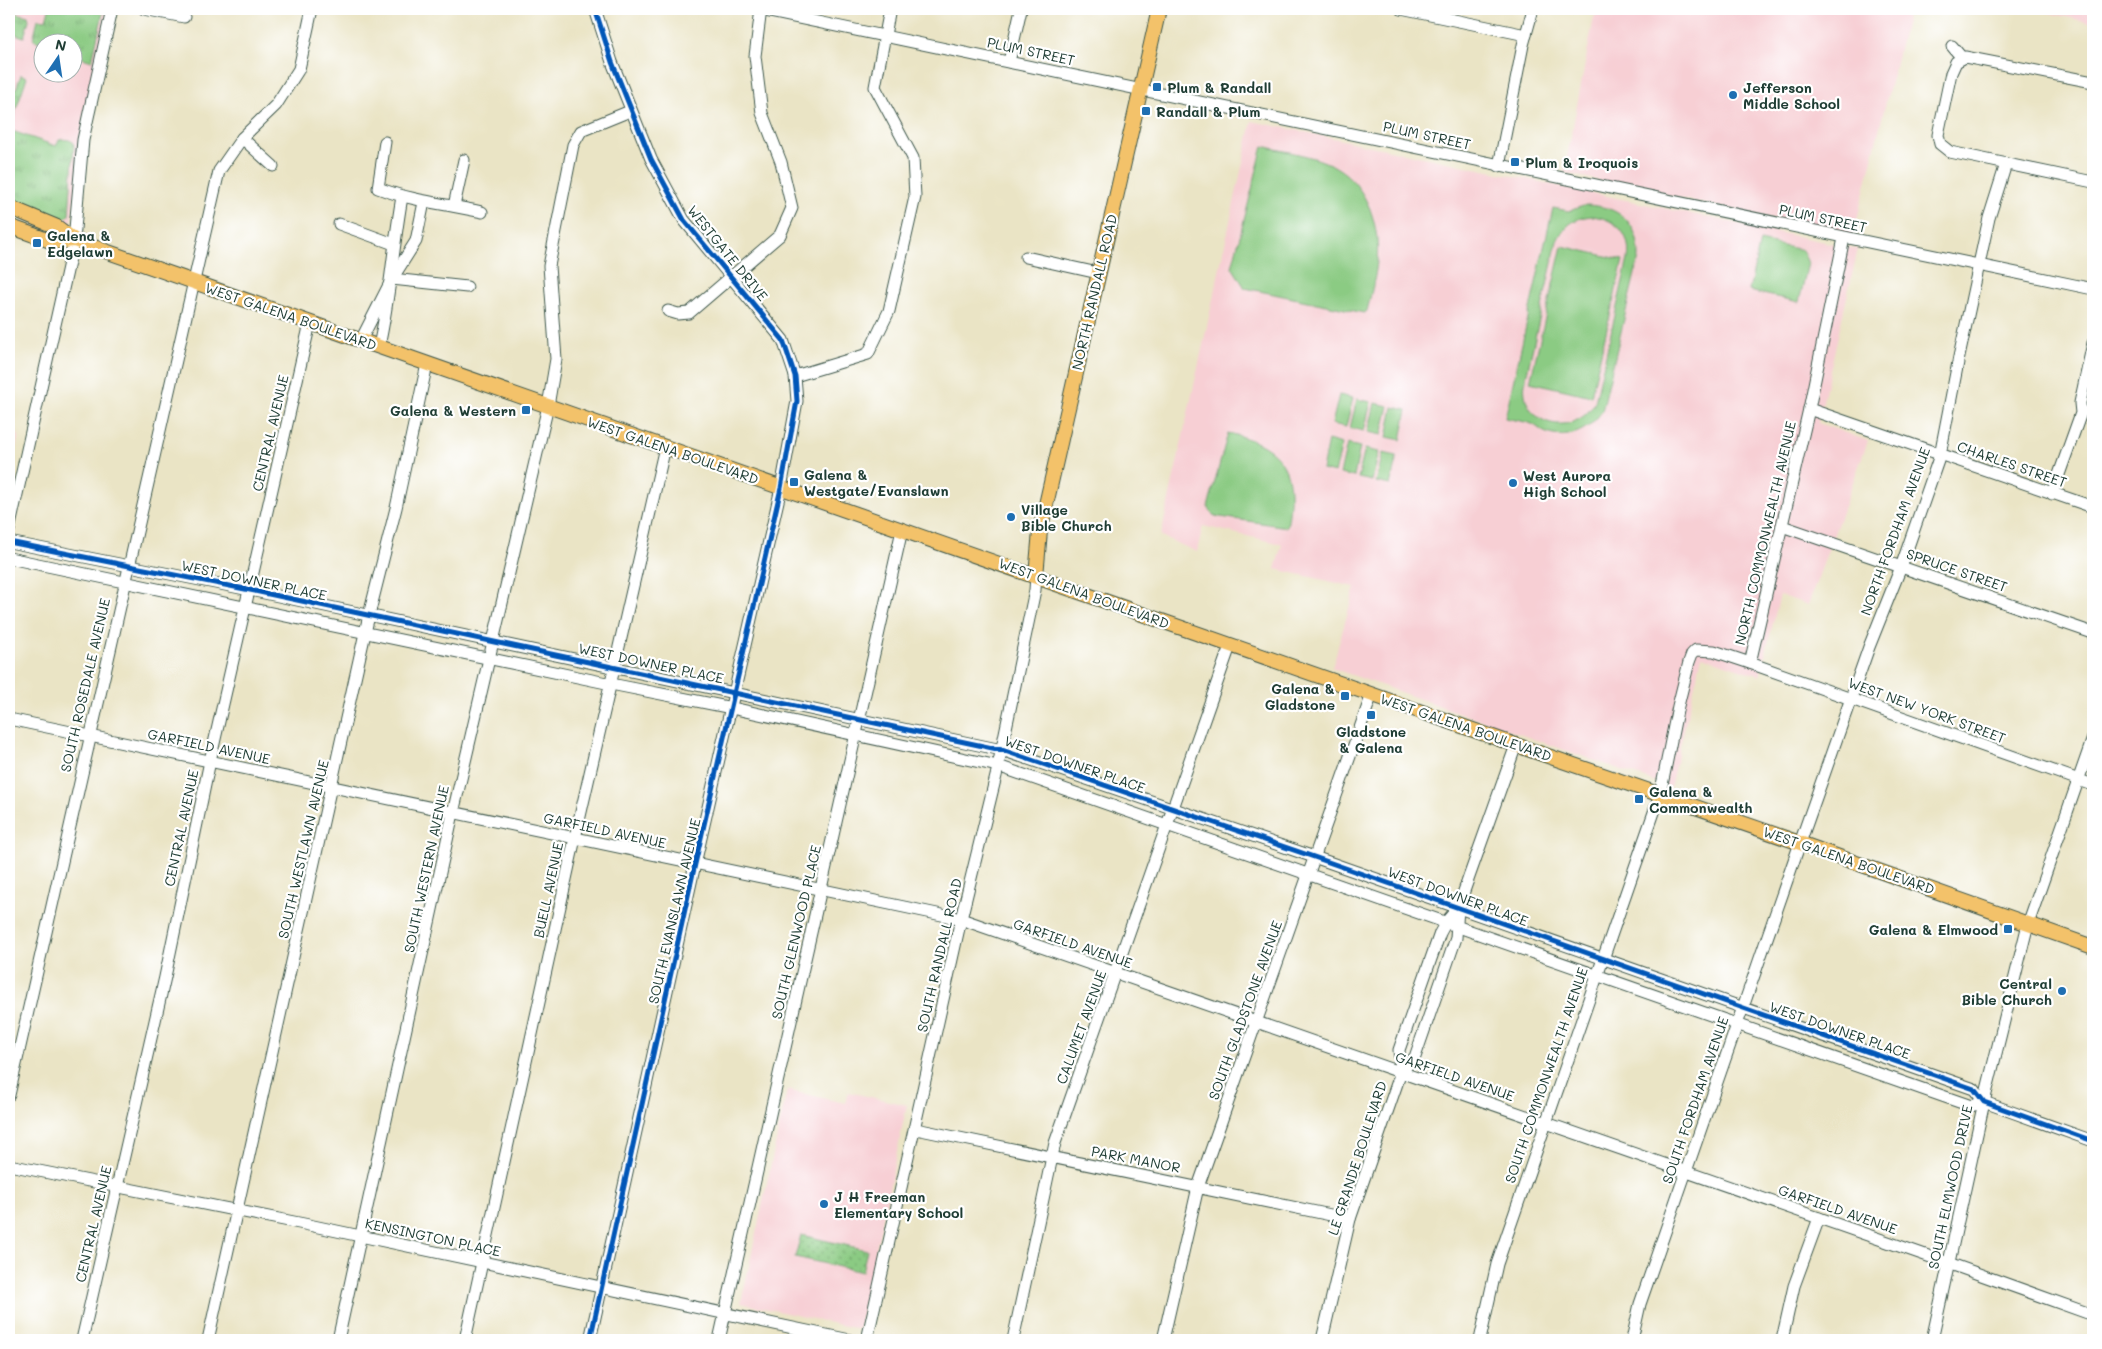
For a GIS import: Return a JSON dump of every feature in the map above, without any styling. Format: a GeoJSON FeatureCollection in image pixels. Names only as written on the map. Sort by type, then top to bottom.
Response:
{"type":"FeatureCollection","features":[{"type":"Feature","properties":{"kind":"main road","name":"NORTH RANDALL ROAD"},"geometry":{"type":"LineString","coordinates":[[1036,576],[1040,531],[1159,9]]}},
{"type":"Feature","properties":{"kind":"main road","name":"WEST GALENA BOULEVARD"},"geometry":{"type":"LineString","coordinates":[[9,207],[57,227],[74,240],[2093,947]]}},
{"type":"Feature","properties":{"kind":"main road","name":"WEST GALENA BOULEVARD"},"geometry":{"type":"LineString","coordinates":[[9,226],[53,242],[74,240]]}},
{"type":"Feature","properties":{"kind":"street"},"geometry":{"type":"LineString","coordinates":[[9,530],[74,240],[84,140],[112,9]]}},
{"type":"Feature","properties":{"kind":"street"},"geometry":{"type":"LineString","coordinates":[[144,9],[184,17]]}},
{"type":"Feature","properties":{"kind":"street","name":"SOUTH ROSEDALE AVENUE"},"geometry":{"type":"LineString","coordinates":[[9,1095],[219,170],[242,138],[276,105],[299,69],[312,9]]}},
{"type":"Feature","properties":{"kind":"street","name":"WESTGATE DRIVE"},"geometry":{"type":"LineString","coordinates":[[596,9],[602,33],[630,111],[651,159],[684,220],[783,340],[795,376],[797,401],[781,488]]}},
{"type":"Feature","properties":{"kind":"street"},"geometry":{"type":"LineString","coordinates":[[668,311],[678,314],[689,313],[780,235],[792,208],[781,162],[762,113],[755,56],[759,9]]}},
{"type":"Feature","properties":{"kind":"street","name":"PLUM STREET"},"geometry":{"type":"LineString","coordinates":[[759,9],[1499,166],[2093,289]]}},
{"type":"Feature","properties":{"kind":"street"},"geometry":{"type":"LineString","coordinates":[[795,376],[868,354],[889,311],[915,197],[913,158],[875,87],[890,9]]}},
{"type":"Feature","properties":{"kind":"street"},"geometry":{"type":"LineString","coordinates":[[1009,62],[1021,9]]}},
{"type":"Feature","properties":{"kind":"street"},"geometry":{"type":"LineString","coordinates":[[1401,9],[1526,35]]}},
{"type":"Feature","properties":{"kind":"street"},"geometry":{"type":"LineString","coordinates":[[1499,166],[1533,9]]}},
{"type":"Feature","properties":{"kind":"street"},"geometry":{"type":"LineString","coordinates":[[1952,46],[1962,58]]}},
{"type":"Feature","properties":{"kind":"street"},"geometry":{"type":"LineString","coordinates":[[2093,82],[1970,57],[1962,58],[1956,62],[1951,74],[1938,135],[1940,144],[1950,152],[2093,182]]}},
{"type":"Feature","properties":{"kind":"street","name":"SOUTH WESTERN AVENUE"},"geometry":{"type":"LineString","coordinates":[[338,1340],[453,813],[548,406],[556,360],[549,266],[573,145],[580,132],[630,111]]}},
{"type":"Feature","properties":{"kind":"street"},"geometry":{"type":"LineString","coordinates":[[242,138],[273,166]]}},
{"type":"Feature","properties":{"kind":"street"},"geometry":{"type":"LineString","coordinates":[[385,142],[378,188],[402,197],[482,212]]}},
{"type":"Feature","properties":{"kind":"street"},"geometry":{"type":"LineString","coordinates":[[454,206],[464,160]]}},
{"type":"Feature","properties":{"kind":"street","name":"NORTH FORDHAM AVENUE"},"geometry":{"type":"LineString","coordinates":[[1800,843],[1869,647],[1901,567],[1940,455],[1978,265],[1989,218],[2006,164]]}},
{"type":"Feature","properties":{"kind":"street"},"geometry":{"type":"LineString","coordinates":[[379,346],[392,279],[394,244],[402,197]]}},
{"type":"Feature","properties":{"kind":"street"},"geometry":{"type":"LineString","coordinates":[[361,340],[392,279],[416,241],[424,202]]}},
{"type":"Feature","properties":{"kind":"street"},"geometry":{"type":"LineString","coordinates":[[339,224],[394,244]]}},
{"type":"Feature","properties":{"kind":"street","name":"NORTH COMMONWEALTH AVENUE"},"geometry":{"type":"LineString","coordinates":[[1660,795],[1678,706],[1692,654],[1696,650],[1704,649],[1750,663],[1808,409],[1844,238]]}},
{"type":"Feature","properties":{"kind":"street"},"geometry":{"type":"LineString","coordinates":[[1026,256],[1098,273]]}},
{"type":"Feature","properties":{"kind":"street"},"geometry":{"type":"LineString","coordinates":[[392,279],[467,287]]}},
{"type":"Feature","properties":{"kind":"street","name":"CENTRAL AVENUE"},"geometry":{"type":"LineString","coordinates":[[82,1340],[165,977],[210,761],[310,323]]}},
{"type":"Feature","properties":{"kind":"street"},"geometry":{"type":"LineString","coordinates":[[2052,494],[2081,412],[2080,403],[2093,343]]}},
{"type":"Feature","properties":{"kind":"street","name":"SOUTH WESTLAWN AVENUE"},"geometry":{"type":"LineString","coordinates":[[208,1340],[369,615],[396,508],[427,364]]}},
{"type":"Feature","properties":{"kind":"street","name":"CHARLES STREET"},"geometry":{"type":"LineString","coordinates":[[1808,409],[2093,507]]}},
{"type":"Feature","properties":{"kind":"street","name":"BUELL AVENUE"},"geometry":{"type":"LineString","coordinates":[[465,1340],[575,838],[665,447]]}},
{"type":"Feature","properties":{"kind":"street","name":"SOUTH EVANSLAWN AVENUE"},"geometry":{"type":"LineString","coordinates":[[590,1340],[695,864],[736,692],[781,488]]}},
{"type":"Feature","properties":{"kind":"street","name":"SPRUCE STREET"},"geometry":{"type":"LineString","coordinates":[[1782,526],[2093,633]]}},
{"type":"Feature","properties":{"kind":"street","name":"SOUTH GLENWOOD PLACE"},"geometry":{"type":"LineString","coordinates":[[719,1340],[902,530]]}},
{"type":"Feature","properties":{"kind":"street","name":"WEST DOWNER PLACE"},"geometry":{"type":"LineString","coordinates":[[9,542],[250,590],[860,718],[1002,750],[1314,857],[1974,1089],[1984,1102],[2093,1141]]}},
{"type":"Feature","properties":{"kind":"street","name":"WEST DOWNER PLACE"},"geometry":{"type":"LineString","coordinates":[[9,558],[732,708],[998,766],[1168,824],[1308,876],[1597,974],[1971,1106],[1984,1102]]}},
{"type":"Feature","properties":{"kind":"street","name":"SOUTH RANDALL ROAD"},"geometry":{"type":"LineString","coordinates":[[868,1340],[1002,750],[1036,588],[1036,576]]}},
{"type":"Feature","properties":{"kind":"street","name":"CALUMET AVENUE"},"geometry":{"type":"LineString","coordinates":[[1013,1340],[1051,1157],[1230,646]]}},
{"type":"Feature","properties":{"kind":"street","name":"WEST NEW YORK STREET"},"geometry":{"type":"LineString","coordinates":[[1750,663],[2093,785]]}},
{"type":"Feature","properties":{"kind":"street","name":"SOUTH GLADSTONE AVENUE"},"geometry":{"type":"LineString","coordinates":[[1163,1340],[1198,1187],[1372,694]]}},
{"type":"Feature","properties":{"kind":"street","name":"GARFIELD AVENUE"},"geometry":{"type":"LineString","coordinates":[[9,719],[962,920],[2093,1315]]}},
{"type":"Feature","properties":{"kind":"street","name":"SOUTH ELMWOOD DRIVE"},"geometry":{"type":"LineString","coordinates":[[1932,1340],[1984,1102],[2028,924],[2093,738]]}},
{"type":"Feature","properties":{"kind":"street","name":"LE GRANDE BOULEVARD"},"geometry":{"type":"LineString","coordinates":[[1401,1072],[1399,1050],[1440,933],[1451,924],[1458,908],[1516,745]]}},
{"type":"Feature","properties":{"kind":"street","name":"SOUTH COMMONWEALTH AVENUE"},"geometry":{"type":"LineString","coordinates":[[1480,1340],[1497,1264],[1660,795]]}},
{"type":"Feature","properties":{"kind":"street","name":"SOUTH FORDHAM AVENUE"},"geometry":{"type":"LineString","coordinates":[[1632,1340],[1640,1304],[1800,843]]}},
{"type":"Feature","properties":{"kind":"street","name":"LE GRANDE BOULEVARD"},"geometry":{"type":"LineString","coordinates":[[1322,1340],[1350,1219],[1401,1072],[1415,1057],[1456,938],[1451,924]]}},
{"type":"Feature","properties":{"kind":"street","name":"PARK MANOR"},"geometry":{"type":"LineString","coordinates":[[916,1129],[1350,1219]]}},
{"type":"Feature","properties":{"kind":"street","name":"KENSINGTON PLACE"},"geometry":{"type":"LineString","coordinates":[[9,1165],[850,1340]]}},
{"type":"Feature","properties":{"kind":"street"},"geometry":{"type":"LineString","coordinates":[[1782,1340],[1794,1286],[1819,1218]]}},
{"type":"Feature","properties":{"kind":"shaded area"},"geometry":{"type":"Polygon","coordinates":[[[9,9],[107,9],[70,226],[9,204],[9,9]]]}},
{"type":"Feature","properties":{"kind":"shaded area","name":"Jefferson Middle School"},"geometry":{"type":"Polygon","coordinates":[[[1602,9],[1909,9],[1853,236],[1564,173],[1594,17],[1602,9]]]}},
{"type":"Feature","properties":{"kind":"shaded area"},"geometry":{"type":"Polygon","coordinates":[[[2031,9],[2093,9],[2093,23],[2031,9]]]}},
{"type":"Feature","properties":{"kind":"shaded area","name":"West Aurora High School"},"geometry":{"type":"Polygon","coordinates":[[[1252,121],[1858,249],[1818,423],[1868,441],[1808,605],[1780,595],[1760,676],[1702,656],[1670,787],[1332,668],[1355,587],[1275,569],[1282,544],[1203,526],[1197,552],[1161,536],[1252,121]]]}},
{"type":"Feature","properties":{"kind":"shaded area"},"geometry":{"type":"Polygon","coordinates":[[[9,432],[19,435],[9,474],[9,432]]]}},
{"type":"Feature","properties":{"kind":"shaded area","name":"J H Freeman Elementary School"},"geometry":{"type":"Polygon","coordinates":[[[787,1090],[845,1103],[848,1092],[907,1105],[859,1329],[741,1303],[787,1090]]]}},
{"type":"Feature","properties":{"kind":"green space"},"geometry":{"type":"Polygon","coordinates":[[[49,9],[104,9],[92,61],[82,58],[82,32],[35,32],[38,19],[46,20],[49,9]]]}},
{"type":"Feature","properties":{"kind":"green space"},"geometry":{"type":"Polygon","coordinates":[[[9,11],[28,16],[29,20],[24,37],[9,32],[9,11]]]}},
{"type":"Feature","properties":{"kind":"green space"},"geometry":{"type":"Polygon","coordinates":[[[21,75],[27,77],[9,130],[9,92],[16,89],[21,75]]]}},
{"type":"Feature","properties":{"kind":"green space"},"geometry":{"type":"Polygon","coordinates":[[[9,130],[56,146],[59,140],[65,139],[74,143],[69,215],[62,222],[9,202],[9,130]]]}},
{"type":"Feature","properties":{"kind":"green space"},"geometry":{"type":"Polygon","coordinates":[[[1263,146],[1326,162],[1351,179],[1364,196],[1374,223],[1378,248],[1376,272],[1367,311],[1364,313],[1245,288],[1232,267],[1263,146]]]}},
{"type":"Feature","properties":{"kind":"green space"},"geometry":{"type":"Polygon","coordinates":[[[1586,205],[1598,206],[1618,213],[1631,226],[1636,235],[1639,257],[1602,411],[1586,428],[1572,434],[1557,435],[1547,433],[1526,422],[1505,418],[1553,208],[1569,211],[1586,205]],[[1591,216],[1575,221],[1566,227],[1557,241],[1525,382],[1525,397],[1531,409],[1539,418],[1550,423],[1562,424],[1575,421],[1586,414],[1595,402],[1629,250],[1620,229],[1600,217],[1591,216]]]}},
{"type":"Feature","properties":{"kind":"green space"},"geometry":{"type":"Polygon","coordinates":[[[1760,241],[1802,250],[1808,263],[1799,302],[1749,291],[1760,241]]]}},
{"type":"Feature","properties":{"kind":"green space"},"geometry":{"type":"Polygon","coordinates":[[[1562,246],[1623,260],[1591,396],[1530,382],[1562,246]]]}},
{"type":"Feature","properties":{"kind":"green space"},"geometry":{"type":"Polygon","coordinates":[[[1339,395],[1353,398],[1346,427],[1332,424],[1339,395]]]}},
{"type":"Feature","properties":{"kind":"green space"},"geometry":{"type":"Polygon","coordinates":[[[1357,399],[1371,402],[1364,431],[1350,428],[1357,399]]]}},
{"type":"Feature","properties":{"kind":"green space"},"geometry":{"type":"Polygon","coordinates":[[[1375,403],[1389,406],[1382,435],[1368,432],[1375,403]]]}},
{"type":"Feature","properties":{"kind":"green space"},"geometry":{"type":"Polygon","coordinates":[[[1393,407],[1407,410],[1401,440],[1387,437],[1393,407]]]}},
{"type":"Feature","properties":{"kind":"green space"},"geometry":{"type":"Polygon","coordinates":[[[1228,433],[1263,445],[1283,464],[1288,477],[1290,491],[1287,527],[1214,516],[1208,507],[1228,433]]]}},
{"type":"Feature","properties":{"kind":"green space"},"geometry":{"type":"Polygon","coordinates":[[[1328,440],[1342,444],[1335,473],[1322,470],[1328,440]]]}},
{"type":"Feature","properties":{"kind":"green space"},"geometry":{"type":"Polygon","coordinates":[[[1347,444],[1360,447],[1354,477],[1340,474],[1347,444]]]}},
{"type":"Feature","properties":{"kind":"green space"},"geometry":{"type":"Polygon","coordinates":[[[1365,449],[1379,452],[1372,481],[1358,478],[1365,449]]]}},
{"type":"Feature","properties":{"kind":"green space"},"geometry":{"type":"Polygon","coordinates":[[[1383,453],[1397,456],[1390,485],[1376,482],[1383,453]]]}},
{"type":"Feature","properties":{"kind":"green space"},"geometry":{"type":"Polygon","coordinates":[[[801,1235],[867,1250],[862,1272],[795,1257],[801,1235]]]}},
{"type":"Feature","properties":{"kind":"cycle path"},"geometry":{"type":"LineString","coordinates":[[590,1340],[695,864],[781,488],[797,401],[795,376],[783,340],[684,220],[651,159],[612,62],[595,9]]}},
{"type":"Feature","properties":{"kind":"cycle path"},"geometry":{"type":"LineString","coordinates":[[9,542],[250,590],[1002,750],[1314,857],[1974,1089],[1984,1102],[2093,1141]]}},
{"type":"Feature","properties":{"kind":"place","name":"Plum & Randall"},"geometry":{"type":"Point","coordinates":[1157,87]}},
{"type":"Feature","properties":{"kind":"place","name":"Jefferson Middle School"},"geometry":{"type":"Point","coordinates":[1733,95]}},
{"type":"Feature","properties":{"kind":"place","name":"Randall & Plum"},"geometry":{"type":"Point","coordinates":[1146,111]}},
{"type":"Feature","properties":{"kind":"place","name":"Plum & Iroquois"},"geometry":{"type":"Point","coordinates":[1515,162]}},
{"type":"Feature","properties":{"kind":"place","name":"Galena & Edgelawn"},"geometry":{"type":"Point","coordinates":[37,243]}},
{"type":"Feature","properties":{"kind":"place","name":"Galena & Western"},"geometry":{"type":"Point","coordinates":[526,410]}},
{"type":"Feature","properties":{"kind":"place","name":"Galena & Westgate/Evanslawn"},"geometry":{"type":"Point","coordinates":[794,482]}},
{"type":"Feature","properties":{"kind":"place","name":"West Aurora High School"},"geometry":{"type":"Point","coordinates":[1513,483]}},
{"type":"Feature","properties":{"kind":"place","name":"Village Bible Church"},"geometry":{"type":"Point","coordinates":[1011,517]}},
{"type":"Feature","properties":{"kind":"place","name":"Galena & Gladstone"},"geometry":{"type":"Point","coordinates":[1345,696]}},
{"type":"Feature","properties":{"kind":"place","name":"Gladstone & Galena"},"geometry":{"type":"Point","coordinates":[1371,715]}},
{"type":"Feature","properties":{"kind":"place","name":"Galena & Commonwealth"},"geometry":{"type":"Point","coordinates":[1639,799]}},
{"type":"Feature","properties":{"kind":"place","name":"Galena & Elmwood"},"geometry":{"type":"Point","coordinates":[2008,929]}},
{"type":"Feature","properties":{"kind":"place","name":"Central Bible Church"},"geometry":{"type":"Point","coordinates":[2062,991]}},
{"type":"Feature","properties":{"kind":"place","name":"J H Freeman Elementary School"},"geometry":{"type":"Point","coordinates":[824,1204]}}]}
